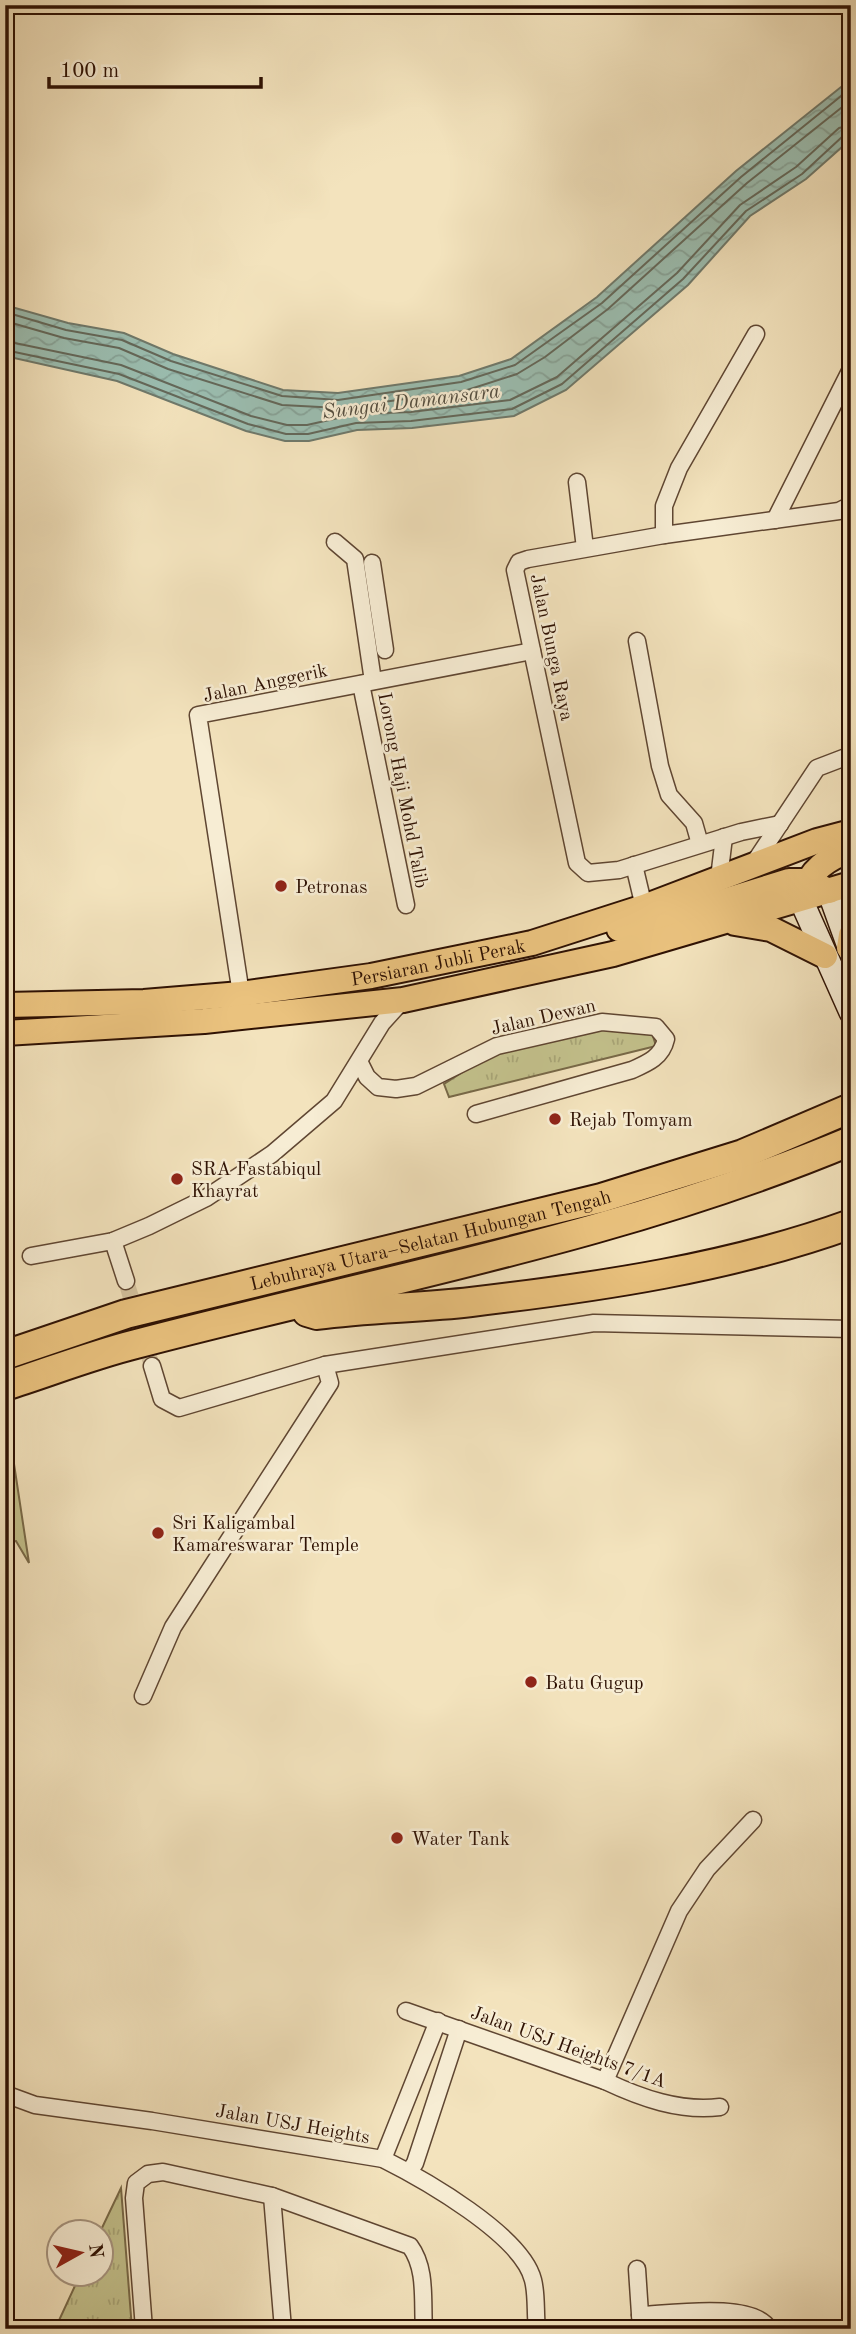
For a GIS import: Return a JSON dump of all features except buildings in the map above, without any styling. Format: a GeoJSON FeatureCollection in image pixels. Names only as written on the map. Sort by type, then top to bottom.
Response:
{"type":"FeatureCollection","features":[{"type":"Feature","properties":{"kind":"highway","name":"Lebuhraya Utara–Selatan Hubungan Tengah"},"geometry":{"type":"LineString","coordinates":[[5,1355],[127,1314],[601,1198],[743,1154],[851,1108]]}},
{"type":"Feature","properties":{"kind":"highway","name":"Lebuhraya Utara–Selatan Hubungan Tengah"},"geometry":{"type":"LineString","coordinates":[[5,1387],[133,1344],[633,1219],[768,1176],[851,1141]]}},
{"type":"Feature","properties":{"kind":"highway"},"geometry":{"type":"LineString","coordinates":[[282,1306],[317,1315],[469,1303],[568,1289],[721,1262],[851,1224]]}},
{"type":"Feature","properties":{"kind":"main road","name":"Persiaran Jubli Perak"},"geometry":{"type":"LineString","coordinates":[[5,1005],[144,1002],[241,994],[371,976],[532,943],[644,907],[851,832]]}},
{"type":"Feature","properties":{"kind":"main road"},"geometry":{"type":"LineString","coordinates":[[851,850],[834,856],[817,867],[822,889],[825,956],[851,1012]]}},
{"type":"Feature","properties":{"kind":"main road"},"geometry":{"type":"LineString","coordinates":[[532,943],[583,937],[663,920],[789,881],[822,889],[850,945]]}},
{"type":"Feature","properties":{"kind":"main road","name":"Persiaran Jubli Perak"},"geometry":{"type":"LineString","coordinates":[[5,1033],[204,1021],[402,1000],[613,954],[731,922],[822,889]]}},
{"type":"Feature","properties":{"kind":"main road"},"geometry":{"type":"LineString","coordinates":[[731,922],[771,929],[825,956]]}},
{"type":"Feature","properties":{"kind":"street"},"geometry":{"type":"LineString","coordinates":[[664,535],[664,506],[679,468],[756,334]]}},
{"type":"Feature","properties":{"kind":"street"},"geometry":{"type":"LineString","coordinates":[[775,520],[851,369]]}},
{"type":"Feature","properties":{"kind":"street"},"geometry":{"type":"LineString","coordinates":[[577,482],[585,548]]}},
{"type":"Feature","properties":{"kind":"street","name":"Jalan Bunga Raya"},"geometry":{"type":"LineString","coordinates":[[780,824],[724,837],[600,874],[588,873],[577,863],[515,570],[519,562],[528,559],[664,535],[839,511],[851,505]]}},
{"type":"Feature","properties":{"kind":"street"},"geometry":{"type":"LineString","coordinates":[[335,542],[355,559],[374,627],[385,650]]}},
{"type":"Feature","properties":{"kind":"street"},"geometry":{"type":"LineString","coordinates":[[372,563],[374,627]]}},
{"type":"Feature","properties":{"kind":"street","name":"Lorong Haji Mohd Talib"},"geometry":{"type":"LineString","coordinates":[[374,627],[367,682],[406,905]]}},
{"type":"Feature","properties":{"kind":"street"},"geometry":{"type":"LineString","coordinates":[[637,640],[660,766],[669,795],[694,823],[700,844]]}},
{"type":"Feature","properties":{"kind":"street","name":"Jalan Anggerik"},"geometry":{"type":"LineString","coordinates":[[241,994],[198,715],[532,651]]}},
{"type":"Feature","properties":{"kind":"street"},"geometry":{"type":"LineString","coordinates":[[752,866],[817,768],[851,755]]}},
{"type":"Feature","properties":{"kind":"street"},"geometry":{"type":"LineString","coordinates":[[719,878],[724,837]]}},
{"type":"Feature","properties":{"kind":"street"},"geometry":{"type":"LineString","coordinates":[[634,865],[644,907]]}},
{"type":"Feature","properties":{"kind":"street"},"geometry":{"type":"LineString","coordinates":[[31,1256],[113,1241],[206,1198],[272,1154],[334,1101],[360,1063],[382,1023],[402,1000]]}},
{"type":"Feature","properties":{"kind":"street","name":"Jalan Dewan"},"geometry":{"type":"LineString","coordinates":[[360,1063],[367,1077],[378,1087],[396,1089],[416,1086],[497,1046],[602,1022],[656,1027],[666,1039],[664,1050],[652,1061],[632,1070],[476,1114]]}},
{"type":"Feature","properties":{"kind":"street"},"geometry":{"type":"LineString","coordinates":[[113,1241],[126,1281]]}},
{"type":"Feature","properties":{"kind":"street"},"geometry":{"type":"LineString","coordinates":[[152,1366],[162,1399],[179,1408],[325,1365],[594,1323],[851,1329]]}},
{"type":"Feature","properties":{"kind":"street"},"geometry":{"type":"LineString","coordinates":[[143,1696],[173,1627],[330,1382],[325,1365]]}},
{"type":"Feature","properties":{"kind":"street"},"geometry":{"type":"LineString","coordinates":[[605,2081],[679,1911],[707,1869],[753,1820]]}},
{"type":"Feature","properties":{"kind":"street","name":"Jalan USJ Heights 7/1A"},"geometry":{"type":"LineString","coordinates":[[406,2011],[605,2081],[635,2095],[696,2110],[720,2108]]}},
{"type":"Feature","properties":{"kind":"street"},"geometry":{"type":"LineString","coordinates":[[383,2160],[438,2021]]}},
{"type":"Feature","properties":{"kind":"street"},"geometry":{"type":"LineString","coordinates":[[409,2172],[415,2164],[459,2029]]}},
{"type":"Feature","properties":{"kind":"street","name":"Jalan USJ Heights"},"geometry":{"type":"LineString","coordinates":[[5,2094],[35,2105],[152,2120],[383,2160],[409,2172],[474,2214],[510,2245],[533,2279],[537,2329]]}},
{"type":"Feature","properties":{"kind":"street"},"geometry":{"type":"LineString","coordinates":[[144,2329],[134,2198],[136,2183],[148,2174],[163,2172],[272,2196],[410,2246],[419,2258],[424,2329]]}},
{"type":"Feature","properties":{"kind":"street"},"geometry":{"type":"LineString","coordinates":[[272,2196],[283,2329]]}},
{"type":"Feature","properties":{"kind":"street"},"geometry":{"type":"LineString","coordinates":[[637,2269],[640,2322],[733,2311],[757,2316],[769,2329]]}},
{"type":"Feature","properties":{"kind":"green space"},"geometry":{"type":"Polygon","coordinates":[[[606,1024],[652,1033],[656,1046],[449,1097],[444,1084],[494,1052],[606,1024]]]}},
{"type":"Feature","properties":{"kind":"green space"},"geometry":{"type":"Polygon","coordinates":[[[14,1464],[29,1563],[16,1541],[5,1542],[5,1467],[14,1464]]]}},
{"type":"Feature","properties":{"kind":"green space"},"geometry":{"type":"Polygon","coordinates":[[[121,2188],[132,2329],[55,2329],[74,2288],[116,2288],[116,2218],[107,2218],[121,2188]]]}},
{"type":"Feature","properties":{"kind":"water","name":"Sungai Damansara"},"geometry":{"type":"Polygon","coordinates":[[[851,79],[851,139],[806,179],[750,216],[688,285],[566,390],[514,416],[412,428],[357,430],[309,441],[285,441],[246,431],[117,381],[5,356],[5,305],[68,323],[124,333],[173,354],[283,390],[338,393],[459,376],[511,359],[597,297],[736,171],[851,79]]]}},
{"type":"Feature","properties":{"kind":"tunnel"},"geometry":{"type":"LineString","coordinates":[[126,1281],[152,1366]]}},
{"type":"Feature","properties":{"kind":"place","name":"Petronas"},"geometry":{"type":"Point","coordinates":[281,886]}},
{"type":"Feature","properties":{"kind":"place","name":"Rejab Tomyam"},"geometry":{"type":"Point","coordinates":[555,1119]}},
{"type":"Feature","properties":{"kind":"place","name":"SRA Fastabiqul Khayrat"},"geometry":{"type":"Point","coordinates":[177,1179]}},
{"type":"Feature","properties":{"kind":"place","name":"Sri Kaligambal Kamareswarar Temple"},"geometry":{"type":"Point","coordinates":[158,1533]}},
{"type":"Feature","properties":{"kind":"place","name":"Batu Gugup"},"geometry":{"type":"Point","coordinates":[531,1682]}},
{"type":"Feature","properties":{"kind":"place","name":"Water Tank"},"geometry":{"type":"Point","coordinates":[397,1838]}}]}
